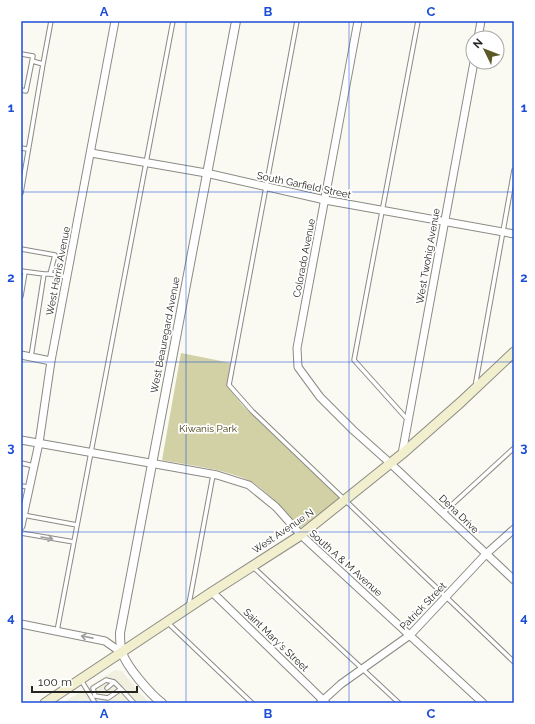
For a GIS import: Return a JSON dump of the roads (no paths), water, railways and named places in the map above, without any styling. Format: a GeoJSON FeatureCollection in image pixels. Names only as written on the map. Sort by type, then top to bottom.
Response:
{"type":"FeatureCollection","features":[{"type":"Feature","properties":{"kind":"main road","name":"West Avenue N"},"geometry":{"type":"LineString","coordinates":[[46,703],[189,607],[301,535],[402,454],[514,352]]}},
{"type":"Feature","properties":{"kind":"street","name":"West Harris Avenue"},"geometry":{"type":"LineString","coordinates":[[21,526],[23,509],[39,443],[51,361],[115,21]]}},
{"type":"Feature","properties":{"kind":"street","name":"West Beauregard Avenue"},"geometry":{"type":"LineString","coordinates":[[122,653],[120,633],[151,463],[236,21]]}},
{"type":"Feature","properties":{"kind":"street","name":"Colorado Avenue"},"geometry":{"type":"LineString","coordinates":[[358,21],[297,348],[298,367],[325,402],[353,430],[390,463]]}},
{"type":"Feature","properties":{"kind":"street","name":"West Twohig Avenue"},"geometry":{"type":"LineString","coordinates":[[402,454],[473,70]]}},
{"type":"Feature","properties":{"kind":"street","name":"South Garfield Street"},"geometry":{"type":"LineString","coordinates":[[91,154],[206,173],[325,200],[514,234]]}},
{"type":"Feature","properties":{"kind":"street"},"geometry":{"type":"LineString","coordinates":[[21,355],[51,361]]}},
{"type":"Feature","properties":{"kind":"street","name":"South A & M Avenue"},"geometry":{"type":"LineString","coordinates":[[21,440],[213,475],[249,485],[276,507],[301,535],[483,703]]}},
{"type":"Feature","properties":{"kind":"street","name":"Dena Drive"},"geometry":{"type":"LineString","coordinates":[[390,463],[514,580]]}},
{"type":"Feature","properties":{"kind":"street","name":"Patrick Street"},"geometry":{"type":"LineString","coordinates":[[323,702],[341,684],[410,635],[486,554],[514,529]]}},
{"type":"Feature","properties":{"kind":"street","name":"Saint Mary's Street"},"geometry":{"type":"LineString","coordinates":[[212,592],[323,702]]}},
{"type":"Feature","properties":{"kind":"street"},"geometry":{"type":"LineString","coordinates":[[21,624],[105,641],[122,653],[136,675],[159,702]]}},
{"type":"Feature","properties":{"kind":"lane"},"geometry":{"type":"LineString","coordinates":[[21,193],[27,149],[51,21]]}},
{"type":"Feature","properties":{"kind":"lane"},"geometry":{"type":"LineString","coordinates":[[57,631],[173,21]]}},
{"type":"Feature","properties":{"kind":"lane"},"geometry":{"type":"LineString","coordinates":[[297,21],[229,385],[252,411],[514,662]]}},
{"type":"Feature","properties":{"kind":"lane"},"geometry":{"type":"LineString","coordinates":[[408,420],[354,360],[418,21]]}},
{"type":"Feature","properties":{"kind":"lane"},"geometry":{"type":"LineString","coordinates":[[21,54],[33,56],[26,91],[21,90]]}},
{"type":"Feature","properties":{"kind":"lane"},"geometry":{"type":"LineString","coordinates":[[32,61],[43,64]]}},
{"type":"Feature","properties":{"kind":"lane"},"geometry":{"type":"LineString","coordinates":[[21,148],[27,149]]}},
{"type":"Feature","properties":{"kind":"lane"},"geometry":{"type":"LineString","coordinates":[[474,390],[514,170]]}},
{"type":"Feature","properties":{"kind":"lane"},"geometry":{"type":"LineString","coordinates":[[21,249],[55,255],[50,274]]}},
{"type":"Feature","properties":{"kind":"lane"},"geometry":{"type":"LineString","coordinates":[[21,296],[23,271],[67,277]]}},
{"type":"Feature","properties":{"kind":"lane"},"geometry":{"type":"LineString","coordinates":[[31,357],[44,274]]}},
{"type":"Feature","properties":{"kind":"lane"},"geometry":{"type":"LineString","coordinates":[[443,513],[514,448]]}},
{"type":"Feature","properties":{"kind":"lane"},"geometry":{"type":"LineString","coordinates":[[21,463],[34,466]]}},
{"type":"Feature","properties":{"kind":"lane"},"geometry":{"type":"LineString","coordinates":[[189,607],[213,475]]}},
{"type":"Feature","properties":{"kind":"lane"},"geometry":{"type":"LineString","coordinates":[[21,486],[29,487]]}},
{"type":"Feature","properties":{"kind":"lane"},"geometry":{"type":"LineString","coordinates":[[23,509],[77,524]]}},
{"type":"Feature","properties":{"kind":"lane"},"geometry":{"type":"LineString","coordinates":[[21,533],[74,542]]}},
{"type":"Feature","properties":{"kind":"lane"},"geometry":{"type":"LineString","coordinates":[[252,566],[399,703]]}},
{"type":"Feature","properties":{"kind":"lane"},"geometry":{"type":"LineString","coordinates":[[167,622],[252,703]]}},
{"type":"Feature","properties":{"kind":"lane"},"geometry":{"type":"LineString","coordinates":[[81,680],[94,697],[108,698],[121,689]]}},
{"type":"Feature","properties":{"kind":"lane"},"geometry":{"type":"LineString","coordinates":[[95,703],[93,688],[106,680],[114,682],[134,703]]}},
{"type":"Feature","properties":{"kind":"lane"},"geometry":{"type":"LineString","coordinates":[[107,688],[114,682]]}},
{"type":"Feature","properties":{"kind":"lane"},"geometry":{"type":"LineString","coordinates":[[94,697],[100,692]]}},
{"type":"Feature","properties":{"kind":"park label","name":"Kiwanis Park"},"geometry":{"type":"Point","coordinates":[208,428]}}]}
